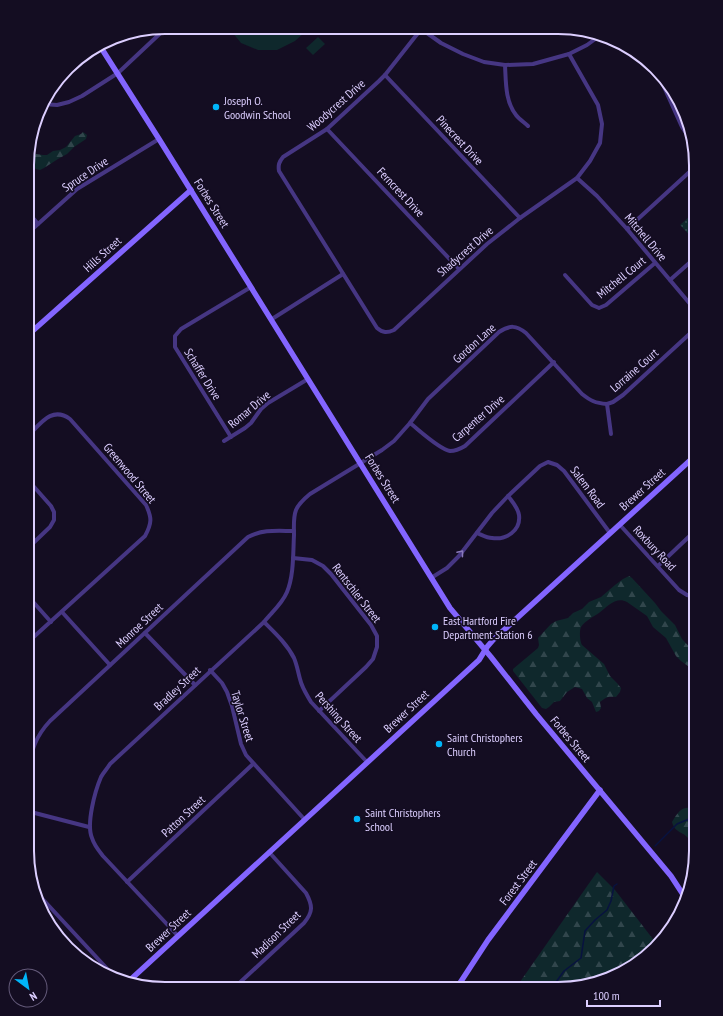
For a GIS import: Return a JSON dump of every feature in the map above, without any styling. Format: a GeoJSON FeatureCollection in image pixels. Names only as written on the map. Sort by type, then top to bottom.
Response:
{"type":"FeatureCollection","features":[{"type":"Feature","properties":{"kind":"main road","name":"Forbes Street"},"geometry":{"type":"LineString","coordinates":[[103,50],[272,319],[454,613],[671,876],[682,893]]}},
{"type":"Feature","properties":{"kind":"main road","name":"Hills Street"},"geometry":{"type":"LineString","coordinates":[[34,329],[191,190]]}},
{"type":"Feature","properties":{"kind":"main road","name":"Brewer Street"},"geometry":{"type":"LineString","coordinates":[[133,977],[479,660],[493,640],[689,461]]}},
{"type":"Feature","properties":{"kind":"main road","name":"Forest Street"},"geometry":{"type":"LineString","coordinates":[[461,982],[488,940],[600,790]]}},
{"type":"Feature","properties":{"kind":"street"},"geometry":{"type":"LineString","coordinates":[[49,104],[57,105],[69,102],[82,96],[118,74],[160,34]]}},
{"type":"Feature","properties":{"kind":"street","name":"Woodycrest Drive"},"geometry":{"type":"LineString","coordinates":[[342,274],[279,171],[279,161],[282,157],[327,129],[385,74],[416,34]]}},
{"type":"Feature","properties":{"kind":"street"},"geometry":{"type":"LineString","coordinates":[[429,34],[441,43],[463,54],[484,62],[505,65],[533,64],[569,54],[595,39]]}},
{"type":"Feature","properties":{"kind":"street","name":"Shadycrest Drive"},"geometry":{"type":"LineString","coordinates":[[342,274],[377,328],[382,332],[394,330],[459,268],[487,244],[520,218],[577,178],[590,161],[600,144],[602,124],[598,105],[569,54]]}},
{"type":"Feature","properties":{"kind":"street"},"geometry":{"type":"LineString","coordinates":[[505,65],[508,100],[516,115],[528,126]]}},
{"type":"Feature","properties":{"kind":"street","name":"Pinecrest Drive"},"geometry":{"type":"LineString","coordinates":[[385,74],[520,218]]}},
{"type":"Feature","properties":{"kind":"street"},"geometry":{"type":"LineString","coordinates":[[665,90],[684,129]]}},
{"type":"Feature","properties":{"kind":"street","name":"Ferncrest Drive"},"geometry":{"type":"LineString","coordinates":[[327,129],[459,268]]}},
{"type":"Feature","properties":{"kind":"street","name":"Spruce Drive"},"geometry":{"type":"LineString","coordinates":[[34,228],[77,189],[159,139]]}},
{"type":"Feature","properties":{"kind":"street"},"geometry":{"type":"LineString","coordinates":[[627,229],[689,172]]}},
{"type":"Feature","properties":{"kind":"street","name":"Mitchell Drive"},"geometry":{"type":"LineString","coordinates":[[577,178],[597,196],[627,229],[689,303]]}},
{"type":"Feature","properties":{"kind":"street"},"geometry":{"type":"LineString","coordinates":[[34,219],[38,224]]}},
{"type":"Feature","properties":{"kind":"street","name":"Mitchell Court"},"geometry":{"type":"LineString","coordinates":[[566,275],[592,305],[599,308],[606,305],[655,263]]}},
{"type":"Feature","properties":{"kind":"street"},"geometry":{"type":"LineString","coordinates":[[670,280],[689,263]]}},
{"type":"Feature","properties":{"kind":"street"},"geometry":{"type":"LineString","coordinates":[[272,319],[342,274]]}},
{"type":"Feature","properties":{"kind":"street","name":"Schaffer Drive"},"geometry":{"type":"LineString","coordinates":[[231,437],[175,347],[175,336],[181,329],[251,286]]}},
{"type":"Feature","properties":{"kind":"street","name":"Gordon Lane"},"geometry":{"type":"LineString","coordinates":[[360,463],[394,441],[428,399],[505,328],[519,327],[590,401],[607,404]]}},
{"type":"Feature","properties":{"kind":"street","name":"Lorraine Court"},"geometry":{"type":"LineString","coordinates":[[611,434],[607,404],[623,395],[689,334]]}},
{"type":"Feature","properties":{"kind":"street","name":"Carpenter Drive"},"geometry":{"type":"LineString","coordinates":[[410,423],[439,447],[449,451],[458,450],[465,446],[554,362]]}},
{"type":"Feature","properties":{"kind":"street","name":"Romar Drive"},"geometry":{"type":"LineString","coordinates":[[224,441],[251,423],[261,409],[268,403],[308,379]]}},
{"type":"Feature","properties":{"kind":"street","name":"Greenwood Street"},"geometry":{"type":"LineString","coordinates":[[34,430],[48,417],[56,414],[64,414],[146,505],[151,516],[150,526],[145,536],[34,637]]}},
{"type":"Feature","properties":{"kind":"street","name":"Salem Road"},"geometry":{"type":"LineString","coordinates":[[431,578],[447,568],[492,513],[508,496],[540,466],[548,462],[557,465],[564,471],[610,533]]}},
{"type":"Feature","properties":{"kind":"street","name":"Bradley Street"},"geometry":{"type":"LineString","coordinates":[[178,936],[96,847],[91,837],[90,827],[96,789],[110,764],[210,670],[264,622],[280,604],[287,592],[291,578],[296,509],[302,500],[310,494],[360,463]]}},
{"type":"Feature","properties":{"kind":"street"},"geometry":{"type":"LineString","coordinates":[[34,487],[51,506],[54,512],[54,520],[50,527],[34,542]]}},
{"type":"Feature","properties":{"kind":"street"},"geometry":{"type":"LineString","coordinates":[[477,533],[492,538],[502,538],[512,534],[518,525],[519,516],[515,505],[508,496]]}},
{"type":"Feature","properties":{"kind":"street","name":"Roxbury Road"},"geometry":{"type":"LineString","coordinates":[[620,525],[679,590],[689,595]]}},
{"type":"Feature","properties":{"kind":"street","name":"Monroe Street"},"geometry":{"type":"LineString","coordinates":[[34,745],[42,730],[50,721],[248,537],[264,531],[294,531]]}},
{"type":"Feature","properties":{"kind":"street"},"geometry":{"type":"LineString","coordinates":[[658,566],[689,537]]}},
{"type":"Feature","properties":{"kind":"street","name":"Rentschler Street"},"geometry":{"type":"LineString","coordinates":[[293,558],[312,560],[323,566],[367,619],[377,636],[377,648],[373,659],[319,711]]}},
{"type":"Feature","properties":{"kind":"street"},"geometry":{"type":"LineString","coordinates":[[34,603],[51,622]]}},
{"type":"Feature","properties":{"kind":"street"},"geometry":{"type":"LineString","coordinates":[[62,612],[110,665]]}},
{"type":"Feature","properties":{"kind":"street","name":"Pershing Street"},"geometry":{"type":"LineString","coordinates":[[264,622],[288,647],[294,657],[304,692],[311,702],[367,762]]}},
{"type":"Feature","properties":{"kind":"street"},"geometry":{"type":"LineString","coordinates":[[146,633],[195,685]]}},
{"type":"Feature","properties":{"kind":"street","name":"Taylor Street"},"geometry":{"type":"LineString","coordinates":[[210,670],[222,683],[227,692],[241,744],[246,755],[305,820]]}},
{"type":"Feature","properties":{"kind":"street","name":"Patton Street"},"geometry":{"type":"LineString","coordinates":[[127,882],[253,764]]}},
{"type":"Feature","properties":{"kind":"street"},"geometry":{"type":"LineString","coordinates":[[34,813],[90,827]]}},
{"type":"Feature","properties":{"kind":"street","name":"Madison Street"},"geometry":{"type":"LineString","coordinates":[[241,982],[304,924],[309,917],[311,908],[310,900],[306,893],[269,852]]}},
{"type":"Feature","properties":{"kind":"street"},"geometry":{"type":"LineString","coordinates":[[45,901],[106,967]]}},
{"type":"Feature","properties":{"kind":"green space"},"geometry":{"type":"Polygon","coordinates":[[[234,34],[303,34],[295,41],[277,50],[258,50],[241,43],[234,34]]]}},
{"type":"Feature","properties":{"kind":"green space"},"geometry":{"type":"Polygon","coordinates":[[[318,37],[325,44],[313,55],[306,48],[318,37]]]}},
{"type":"Feature","properties":{"kind":"green space"},"geometry":{"type":"Polygon","coordinates":[[[83,132],[87,135],[86,139],[67,154],[40,170],[34,168],[35,153],[47,155],[53,151],[60,150],[66,147],[75,136],[83,132]]]}},
{"type":"Feature","properties":{"kind":"green space"},"geometry":{"type":"Polygon","coordinates":[[[689,217],[689,235],[680,225],[689,217]]]}},
{"type":"Feature","properties":{"kind":"green space"},"geometry":{"type":"Polygon","coordinates":[[[629,576],[632,578],[675,625],[682,639],[689,646],[689,667],[676,656],[666,638],[653,627],[647,616],[627,602],[619,600],[615,601],[589,619],[581,627],[580,634],[582,645],[604,664],[610,676],[621,688],[620,692],[616,697],[607,697],[600,702],[601,708],[596,712],[592,702],[587,698],[582,689],[575,687],[567,692],[560,701],[554,702],[546,709],[542,708],[513,669],[538,648],[538,638],[551,624],[568,618],[573,613],[582,609],[589,602],[601,597],[629,576]]]}},
{"type":"Feature","properties":{"kind":"green space"},"geometry":{"type":"Polygon","coordinates":[[[689,807],[689,839],[673,826],[672,822],[678,813],[684,808],[689,807]]]}},
{"type":"Feature","properties":{"kind":"green space"},"geometry":{"type":"Polygon","coordinates":[[[597,872],[615,890],[653,940],[631,960],[600,975],[567,982],[520,982],[597,872]]]}},
{"type":"Feature","properties":{"kind":"waterway"},"geometry":{"type":"LineString","coordinates":[[655,846],[677,824],[689,819]]}},
{"type":"Feature","properties":{"kind":"waterway"},"geometry":{"type":"LineString","coordinates":[[556,982],[564,971],[581,958],[585,931],[607,910],[611,901],[614,886],[617,884]]}},
{"type":"Feature","properties":{"kind":"place","name":"Joseph O. Goodwin School"},"geometry":{"type":"Point","coordinates":[216,107]}},
{"type":"Feature","properties":{"kind":"place","name":"East Hartford Fire Department Station 6"},"geometry":{"type":"Point","coordinates":[435,627]}},
{"type":"Feature","properties":{"kind":"place","name":"Saint Christophers Church"},"geometry":{"type":"Point","coordinates":[439,744]}},
{"type":"Feature","properties":{"kind":"place","name":"Saint Christophers School"},"geometry":{"type":"Point","coordinates":[357,819]}}]}
